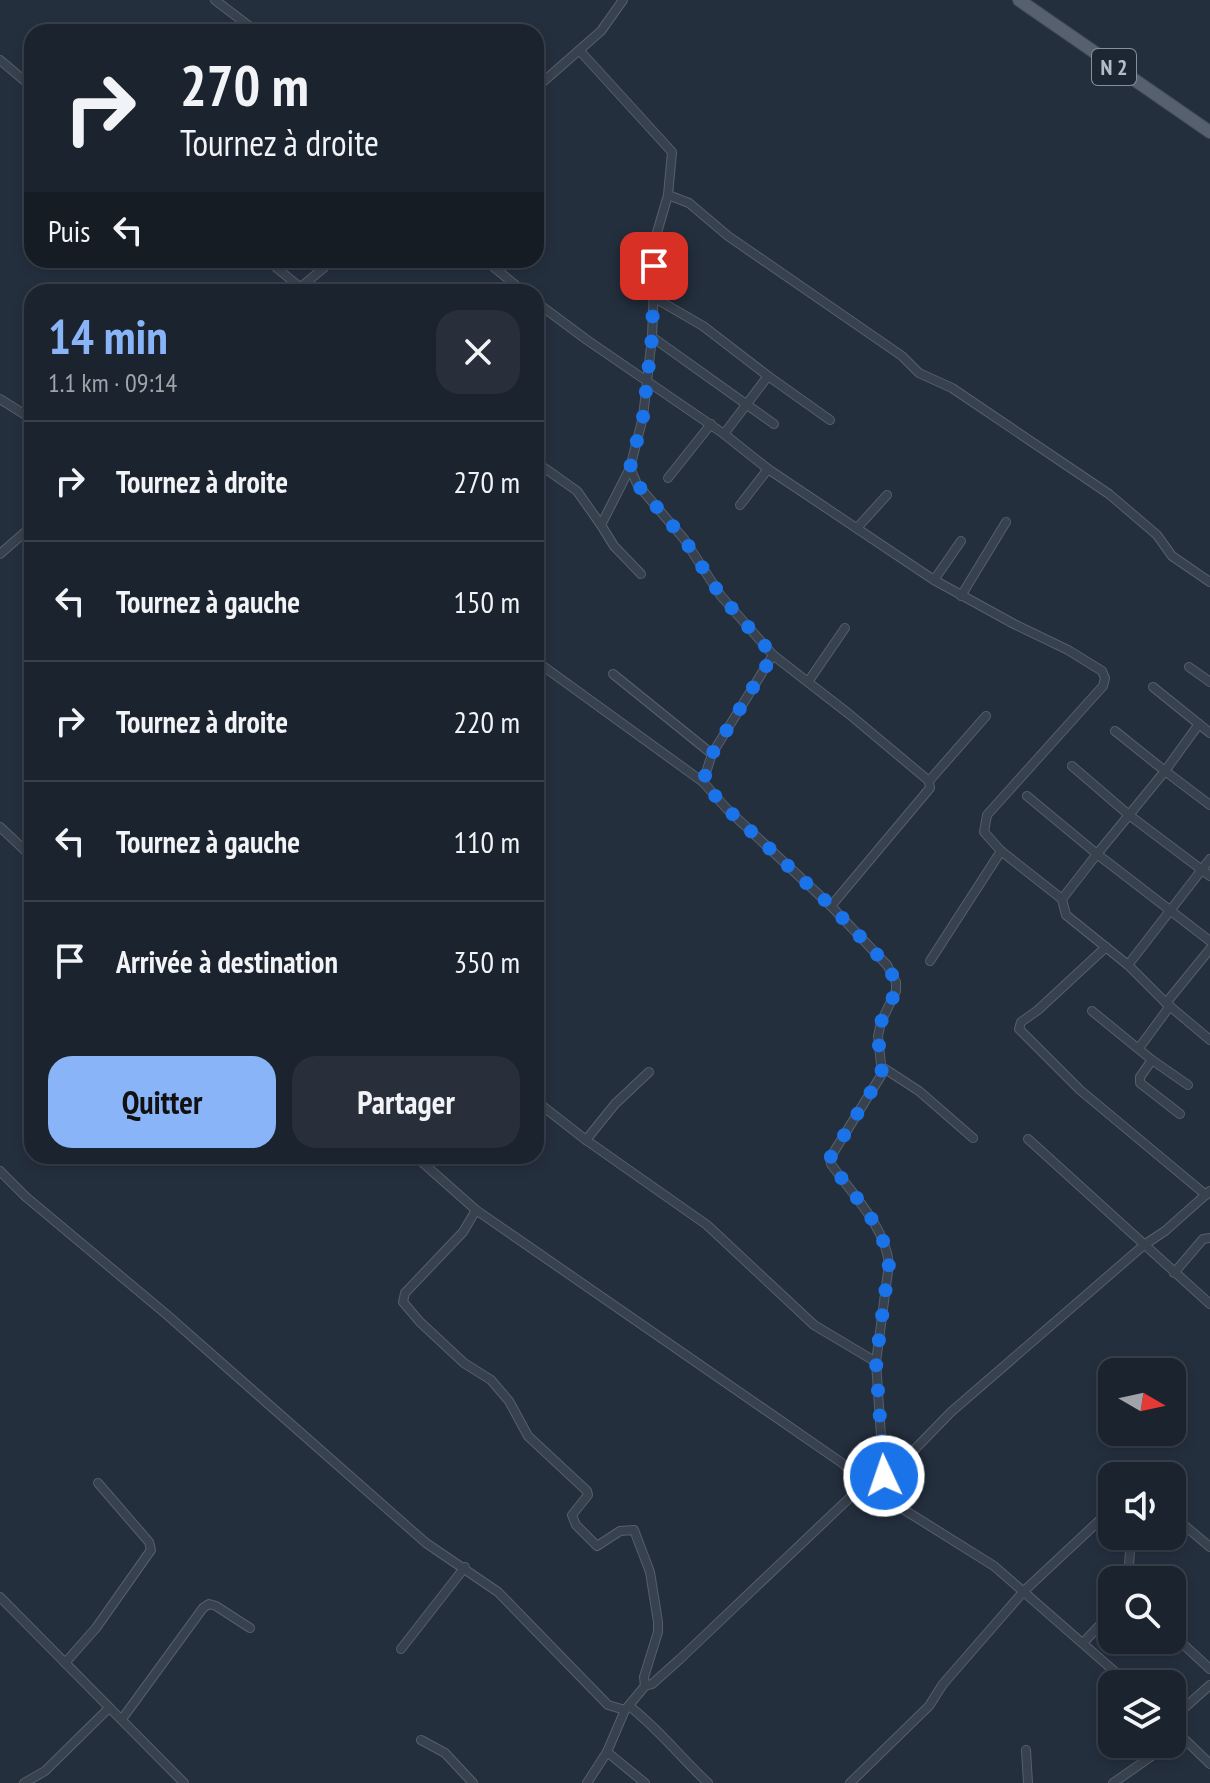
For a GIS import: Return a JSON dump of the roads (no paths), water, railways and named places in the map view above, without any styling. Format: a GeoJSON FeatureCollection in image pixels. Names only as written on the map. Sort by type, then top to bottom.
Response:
{"type":"FeatureCollection","features":[{"type":"Feature","properties":{"kind":"main road","name":"N 2"},"geometry":{"type":"LineString","coordinates":[[1019,0],[1210,132]]}},
{"type":"Feature","properties":{"kind":"street"},"geometry":{"type":"LineString","coordinates":[[215,0],[246,24]]}},
{"type":"Feature","properties":{"kind":"street"},"geometry":{"type":"LineString","coordinates":[[544,81],[601,31],[623,0]]}},
{"type":"Feature","properties":{"kind":"street"},"geometry":{"type":"LineString","coordinates":[[580,51],[672,152],[668,195],[656,236],[652,337],[643,417],[630,468],[601,525]]}},
{"type":"Feature","properties":{"kind":"street"},"geometry":{"type":"LineString","coordinates":[[0,60],[24,80]]}},
{"type":"Feature","properties":{"kind":"street"},"geometry":{"type":"LineString","coordinates":[[668,195],[689,203],[728,236],[902,356],[919,373],[952,388],[1066,464],[1157,535],[1172,556],[1210,582]]}},
{"type":"Feature","properties":{"kind":"street"},"geometry":{"type":"LineString","coordinates":[[276,268],[294,284]]}},
{"type":"Feature","properties":{"kind":"street"},"geometry":{"type":"LineString","coordinates":[[307,284],[324,268]]}},
{"type":"Feature","properties":{"kind":"street"},"geometry":{"type":"LineString","coordinates":[[495,268],[514,284]]}},
{"type":"Feature","properties":{"kind":"street"},"geometry":{"type":"LineString","coordinates":[[653,297],[703,326],[830,420]]}},
{"type":"Feature","properties":{"kind":"street"},"geometry":{"type":"LineString","coordinates":[[544,308],[711,424],[768,469],[934,580],[1102,671],[1105,678],[1103,686],[987,815],[984,832],[1001,851],[1062,899],[1066,915],[1128,965],[1168,1005],[1210,1040]]}},
{"type":"Feature","properties":{"kind":"street"},"geometry":{"type":"LineString","coordinates":[[652,337],[774,424]]}},
{"type":"Feature","properties":{"kind":"street"},"geometry":{"type":"LineString","coordinates":[[724,434],[768,376]]}},
{"type":"Feature","properties":{"kind":"street"},"geometry":{"type":"LineString","coordinates":[[0,399],[24,414]]}},
{"type":"Feature","properties":{"kind":"street"},"geometry":{"type":"LineString","coordinates":[[668,478],[711,424]]}},
{"type":"Feature","properties":{"kind":"street"},"geometry":{"type":"LineString","coordinates":[[544,468],[577,491],[614,546],[641,574]]}},
{"type":"Feature","properties":{"kind":"street"},"geometry":{"type":"LineString","coordinates":[[630,468],[637,484],[684,539],[721,596],[773,655],[929,781],[930,788],[831,906]]}},
{"type":"Feature","properties":{"kind":"street"},"geometry":{"type":"LineString","coordinates":[[740,505],[768,469]]}},
{"type":"Feature","properties":{"kind":"street"},"geometry":{"type":"LineString","coordinates":[[857,528],[887,495]]}},
{"type":"Feature","properties":{"kind":"street"},"geometry":{"type":"LineString","coordinates":[[961,596],[1006,522]]}},
{"type":"Feature","properties":{"kind":"street"},"geometry":{"type":"LineString","coordinates":[[1,552],[24,533]]}},
{"type":"Feature","properties":{"kind":"street"},"geometry":{"type":"LineString","coordinates":[[934,580],[961,541]]}},
{"type":"Feature","properties":{"kind":"street"},"geometry":{"type":"LineString","coordinates":[[808,682],[845,628]]}},
{"type":"Feature","properties":{"kind":"street"},"geometry":{"type":"LineString","coordinates":[[703,782],[712,754],[773,655]]}},
{"type":"Feature","properties":{"kind":"street"},"geometry":{"type":"LineString","coordinates":[[544,667],[703,782],[726,808],[831,906],[887,965],[896,982],[896,991],[881,1022],[878,1036],[882,1074],[830,1158],[831,1164],[882,1235],[888,1250],[889,1264],[876,1362],[884,1481]]}},
{"type":"Feature","properties":{"kind":"street"},"geometry":{"type":"LineString","coordinates":[[1189,667],[1210,682]]}},
{"type":"Feature","properties":{"kind":"street"},"geometry":{"type":"LineString","coordinates":[[613,674],[712,754]]}},
{"type":"Feature","properties":{"kind":"street"},"geometry":{"type":"LineString","coordinates":[[1153,687],[1210,733]]}},
{"type":"Feature","properties":{"kind":"street"},"geometry":{"type":"LineString","coordinates":[[929,781],[986,716]]}},
{"type":"Feature","properties":{"kind":"street"},"geometry":{"type":"LineString","coordinates":[[1062,899],[1199,724]]}},
{"type":"Feature","properties":{"kind":"street"},"geometry":{"type":"LineString","coordinates":[[1115,731],[1210,805]]}},
{"type":"Feature","properties":{"kind":"street"},"geometry":{"type":"LineString","coordinates":[[1072,766],[1129,815],[1210,876]]}},
{"type":"Feature","properties":{"kind":"street"},"geometry":{"type":"LineString","coordinates":[[1027,796],[1210,941]]}},
{"type":"Feature","properties":{"kind":"street"},"geometry":{"type":"LineString","coordinates":[[0,827],[24,850]]}},
{"type":"Feature","properties":{"kind":"street"},"geometry":{"type":"LineString","coordinates":[[930,961],[1001,851]]}},
{"type":"Feature","properties":{"kind":"street"},"geometry":{"type":"LineString","coordinates":[[1128,965],[1210,859]]}},
{"type":"Feature","properties":{"kind":"street"},"geometry":{"type":"LineString","coordinates":[[587,1783],[607,1752],[630,1704],[645,1686],[652,1684],[680,1659],[861,1487],[871,1488],[884,1481],[951,1412],[1208,1193],[1080,1090],[1019,1029],[1021,1022],[1106,947]]}},
{"type":"Feature","properties":{"kind":"street"},"geometry":{"type":"LineString","coordinates":[[1139,1048],[1210,949]]}},
{"type":"Feature","properties":{"kind":"street"},"geometry":{"type":"LineString","coordinates":[[1092,1011],[1188,1085]]}},
{"type":"Feature","properties":{"kind":"street"},"geometry":{"type":"LineString","coordinates":[[1152,1060],[1140,1077],[1140,1083],[1180,1114]]}},
{"type":"Feature","properties":{"kind":"street"},"geometry":{"type":"LineString","coordinates":[[882,1067],[919,1091],[973,1138]]}},
{"type":"Feature","properties":{"kind":"street"},"geometry":{"type":"LineString","coordinates":[[586,1140],[615,1104],[649,1072]]}},
{"type":"Feature","properties":{"kind":"street"},"geometry":{"type":"LineString","coordinates":[[544,1107],[707,1225],[814,1325],[876,1362]]}},
{"type":"Feature","properties":{"kind":"street"},"geometry":{"type":"LineString","coordinates":[[1028,1139],[1210,1304]]}},
{"type":"Feature","properties":{"kind":"street"},"geometry":{"type":"LineString","coordinates":[[424,1164],[476,1210],[842,1463],[871,1488],[994,1566],[1113,1670]]}},
{"type":"Feature","properties":{"kind":"street"},"geometry":{"type":"LineString","coordinates":[[0,1171],[26,1197],[178,1324],[426,1543],[465,1567],[521,1614],[608,1705],[630,1704],[708,1783]]}},
{"type":"Feature","properties":{"kind":"street"},"geometry":{"type":"LineString","coordinates":[[476,1210],[463,1232],[405,1293],[403,1302],[464,1363],[491,1380],[509,1401],[528,1436],[587,1491],[588,1495],[572,1515],[576,1525],[597,1546],[620,1531],[634,1530],[650,1572],[658,1622],[658,1632],[644,1677],[645,1686]]}},
{"type":"Feature","properties":{"kind":"street"},"geometry":{"type":"LineString","coordinates":[[1174,1273],[1203,1239],[1210,1238]]}},
{"type":"Feature","properties":{"kind":"street"},"geometry":{"type":"LineString","coordinates":[[65,1663],[96,1628],[151,1550],[149,1542],[98,1483]]}},
{"type":"Feature","properties":{"kind":"street"},"geometry":{"type":"LineString","coordinates":[[850,1783],[929,1706],[943,1684],[1024,1591],[1098,1522]]}},
{"type":"Feature","properties":{"kind":"street"},"geometry":{"type":"LineString","coordinates":[[1186,1527],[1210,1547]]}},
{"type":"Feature","properties":{"kind":"street"},"geometry":{"type":"LineString","coordinates":[[401,1649],[465,1567]]}},
{"type":"Feature","properties":{"kind":"street"},"geometry":{"type":"LineString","coordinates":[[0,1597],[184,1783]]}},
{"type":"Feature","properties":{"kind":"street"},"geometry":{"type":"LineString","coordinates":[[122,1719],[203,1608],[209,1604],[216,1606],[250,1628]]}},
{"type":"Feature","properties":{"kind":"street"},"geometry":{"type":"LineString","coordinates":[[1083,1643],[1098,1627]]}},
{"type":"Feature","properties":{"kind":"street"},"geometry":{"type":"LineString","coordinates":[[1186,1647],[1210,1669]]}},
{"type":"Feature","properties":{"kind":"street"},"geometry":{"type":"LineString","coordinates":[[1186,1706],[1210,1685]]}},
{"type":"Feature","properties":{"kind":"street"},"geometry":{"type":"LineString","coordinates":[[24,1783],[45,1771],[109,1708]]}},
{"type":"Feature","properties":{"kind":"street"},"geometry":{"type":"LineString","coordinates":[[421,1740],[445,1753],[473,1783]]}},
{"type":"Feature","properties":{"kind":"street"},"geometry":{"type":"LineString","coordinates":[[1186,1749],[1210,1764]]}},
{"type":"Feature","properties":{"kind":"street"},"geometry":{"type":"LineString","coordinates":[[1026,1750],[1028,1783]]}},
{"type":"Feature","properties":{"kind":"street"},"geometry":{"type":"LineString","coordinates":[[607,1752],[645,1783]]}},
{"type":"Feature","properties":{"kind":"street"},"geometry":{"type":"LineString","coordinates":[[1113,1783],[1149,1758]]}}]}
